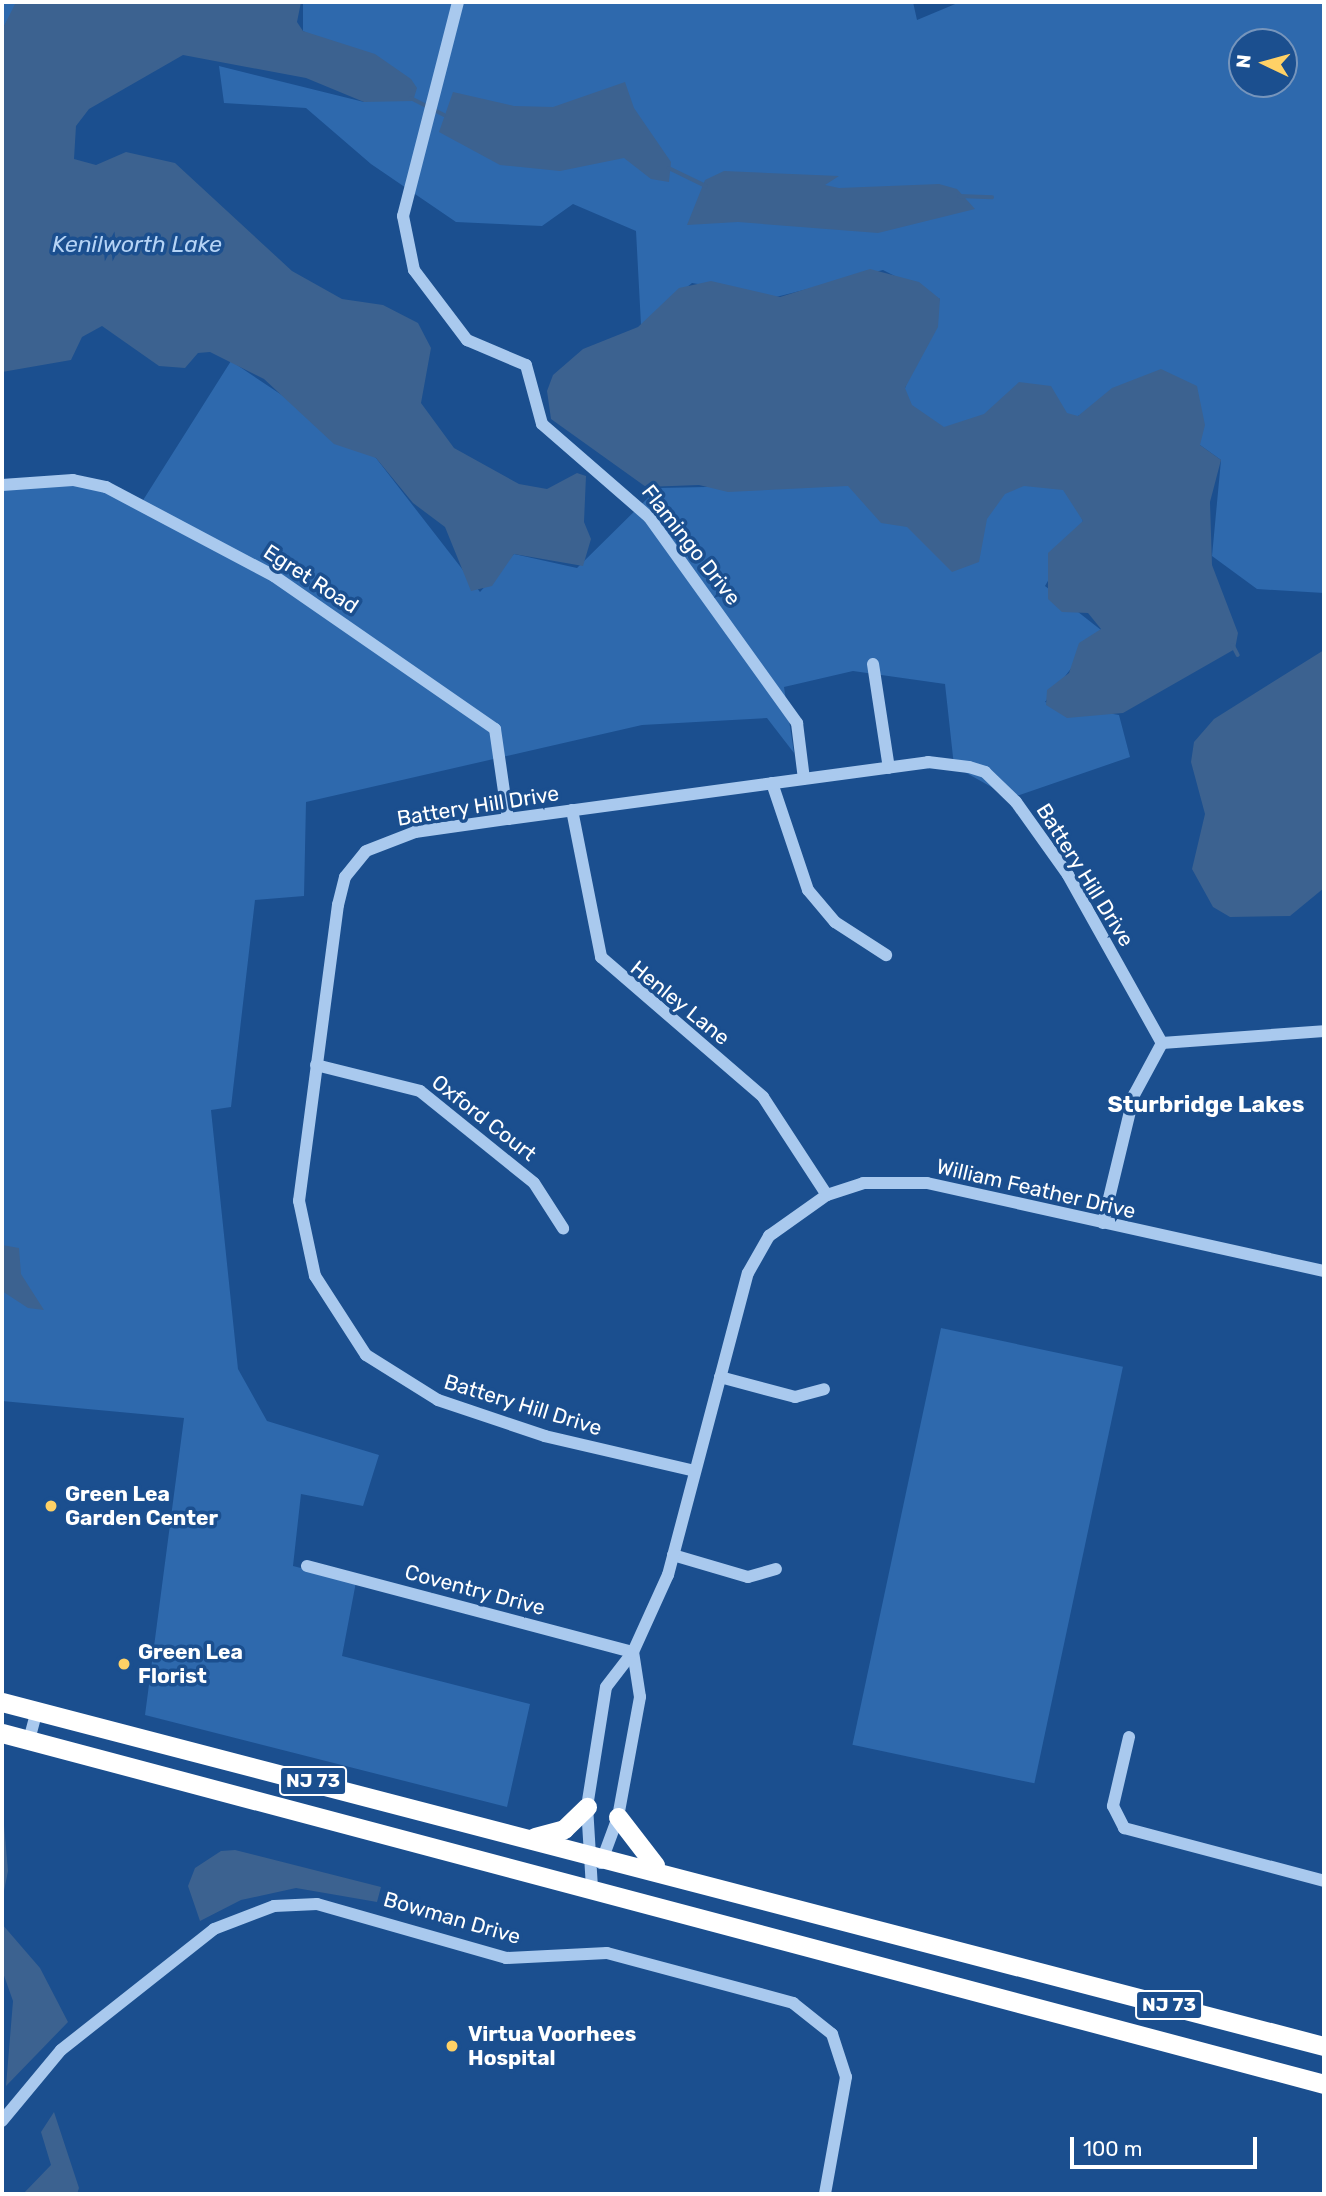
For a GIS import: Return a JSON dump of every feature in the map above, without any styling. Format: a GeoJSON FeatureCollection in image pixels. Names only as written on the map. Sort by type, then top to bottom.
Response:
{"type":"FeatureCollection","features":[{"type":"Feature","properties":{"kind":"highway","name":"NJ 73"},"geometry":{"type":"LineString","coordinates":[[2,1702],[597,1853],[1324,2046]]}},
{"type":"Feature","properties":{"kind":"highway","name":"NJ 73"},"geometry":{"type":"LineString","coordinates":[[2,1733],[1324,2084]]}},
{"type":"Feature","properties":{"kind":"highway"},"geometry":{"type":"LineString","coordinates":[[533,1837],[564,1829],[587,1807]]}},
{"type":"Feature","properties":{"kind":"highway"},"geometry":{"type":"LineString","coordinates":[[618,1817],[635,1847],[662,1870]]}},
{"type":"Feature","properties":{"kind":"street","name":"Flamingo Drive"},"geometry":{"type":"LineString","coordinates":[[458,2],[403,216],[414,271],[467,340],[526,365],[541,424],[649,517],[797,723],[804,779]]}},
{"type":"Feature","properties":{"kind":"street","name":"Egret Road"},"geometry":{"type":"LineString","coordinates":[[2,485],[73,480],[106,487],[274,576],[495,729],[508,819]]}},
{"type":"Feature","properties":{"kind":"street"},"geometry":{"type":"LineString","coordinates":[[873,663],[889,768]]}},
{"type":"Feature","properties":{"kind":"street","name":"Battery Hill Drive"},"geometry":{"type":"LineString","coordinates":[[695,1471],[545,1436],[438,1400],[366,1355],[315,1276],[301,1230],[299,1201],[316,1065],[345,877],[366,851],[388,839],[572,810],[928,762],[969,767],[985,772],[1016,802],[1068,875],[1163,1043]]}},
{"type":"Feature","properties":{"kind":"street"},"geometry":{"type":"LineString","coordinates":[[772,783],[807,890],[835,922],[886,955]]}},
{"type":"Feature","properties":{"kind":"street","name":"Henley Lane"},"geometry":{"type":"LineString","coordinates":[[572,810],[601,957],[763,1097],[827,1195]]}},
{"type":"Feature","properties":{"kind":"street"},"geometry":{"type":"LineString","coordinates":[[1102,1223],[1135,1095],[1163,1043],[1324,1031]]}},
{"type":"Feature","properties":{"kind":"street","name":"Oxford Court"},"geometry":{"type":"LineString","coordinates":[[316,1065],[419,1091],[534,1183],[563,1228]]}},
{"type":"Feature","properties":{"kind":"street","name":"William Feather Drive"},"geometry":{"type":"LineString","coordinates":[[592,1888],[597,1853],[587,1807],[606,1687],[633,1652],[673,1555],[720,1377],[759,1254],[769,1236],[827,1195],[863,1183],[927,1183],[1324,1271]]}},
{"type":"Feature","properties":{"kind":"street"},"geometry":{"type":"LineString","coordinates":[[720,1377],[795,1397],[824,1389]]}},
{"type":"Feature","properties":{"kind":"street"},"geometry":{"type":"LineString","coordinates":[[673,1555],[748,1577],[776,1569]]}},
{"type":"Feature","properties":{"kind":"street","name":"Coventry Drive"},"geometry":{"type":"LineString","coordinates":[[307,1566],[633,1652]]}},
{"type":"Feature","properties":{"kind":"street","name":"William Feather Drive"},"geometry":{"type":"LineString","coordinates":[[597,1853],[618,1817],[640,1697],[633,1652]]}},
{"type":"Feature","properties":{"kind":"street"},"geometry":{"type":"LineString","coordinates":[[29,1740],[37,1711]]}},
{"type":"Feature","properties":{"kind":"street"},"geometry":{"type":"LineString","coordinates":[[1129,1737],[1114,1806],[1124,1828],[1324,1881]]}},
{"type":"Feature","properties":{"kind":"street","name":"Bowman Drive"},"geometry":{"type":"LineString","coordinates":[[2,2121],[61,2050],[214,1929],[274,1906],[317,1904],[506,1958],[607,1954],[793,2003],[832,2034],[846,2077],[825,2194]]}},
{"type":"Feature","properties":{"kind":"shaded area"},"geometry":{"type":"Polygon","coordinates":[[[2,2],[18,2],[2,30],[2,2]]]}},
{"type":"Feature","properties":{"kind":"shaded area"},"geometry":{"type":"Polygon","coordinates":[[[303,2],[913,2],[917,20],[960,2],[1324,2],[1324,593],[1257,589],[1212,556],[1221,460],[1200,445],[1161,370],[1078,416],[1072,497],[1083,521],[1045,586],[1101,630],[1045,702],[1119,715],[1130,757],[1011,798],[954,766],[945,684],[853,671],[784,687],[794,753],[767,718],[642,725],[306,802],[304,896],[255,900],[231,1107],[211,1110],[238,1369],[267,1421],[379,1455],[363,1506],[301,1494],[293,1566],[356,1582],[342,1656],[530,1704],[507,1807],[145,1715],[184,1418],[2,1401],[2,487],[79,480],[140,505],[231,361],[376,458],[480,592],[514,554],[577,568],[658,488],[842,484],[905,388],[940,299],[883,270],[776,297],[692,283],[641,325],[636,231],[573,204],[542,226],[456,222],[371,164],[306,108],[224,103],[219,66],[364,102],[416,91],[303,31],[303,2]]]}},
{"type":"Feature","properties":{"kind":"shaded area"},"geometry":{"type":"Polygon","coordinates":[[[941,1328],[1123,1367],[1034,1783],[852,1745],[941,1328]]]}},
{"type":"Feature","properties":{"kind":"water","name":"Kenilworth Lake"},"geometry":{"type":"Polygon","coordinates":[[[16,2],[301,2],[297,22],[303,31],[375,54],[411,79],[417,88],[413,101],[364,102],[306,78],[183,55],[89,109],[76,126],[74,159],[96,165],[126,152],[175,163],[292,271],[342,299],[383,305],[418,323],[431,348],[421,403],[454,448],[519,484],[547,489],[577,473],[586,476],[584,522],[591,539],[583,566],[514,554],[492,586],[471,591],[445,527],[413,503],[376,458],[334,444],[264,379],[210,352],[198,353],[185,368],[159,366],[102,326],[82,337],[71,360],[2,372],[2,30],[16,2]]]}},
{"type":"Feature","properties":{"kind":"water"},"geometry":{"type":"Polygon","coordinates":[[[625,82],[634,108],[671,162],[669,182],[651,179],[624,158],[560,171],[500,165],[439,132],[453,92],[514,106],[553,107],[625,82]]]}},
{"type":"Feature","properties":{"kind":"water"},"geometry":{"type":"Polygon","coordinates":[[[724,171],[839,176],[825,185],[839,188],[939,184],[957,189],[975,209],[878,233],[738,222],[687,225],[705,180],[724,171]]]}},
{"type":"Feature","properties":{"kind":"water"},"geometry":{"type":"Polygon","coordinates":[[[870,269],[919,282],[940,299],[938,327],[905,388],[912,405],[944,427],[984,414],[1019,382],[1051,386],[1067,413],[1078,416],[1112,388],[1161,369],[1197,386],[1205,425],[1200,445],[1221,460],[1210,502],[1212,565],[1238,633],[1235,649],[1123,713],[1067,718],[1046,705],[1047,690],[1069,673],[1079,643],[1101,629],[1088,613],[1062,612],[1048,599],[1048,553],[1083,521],[1063,490],[1024,486],[1005,494],[987,519],[979,562],[952,572],[907,527],[881,523],[848,486],[728,492],[699,485],[646,487],[551,419],[547,391],[553,375],[583,349],[638,327],[679,288],[711,281],[780,297],[870,269]]]}},
{"type":"Feature","properties":{"kind":"water"},"geometry":{"type":"Polygon","coordinates":[[[1324,650],[1324,888],[1290,916],[1230,917],[1213,907],[1192,869],[1205,814],[1191,762],[1194,742],[1214,719],[1324,650]]]}},
{"type":"Feature","properties":{"kind":"water"},"geometry":{"type":"Polygon","coordinates":[[[2,1245],[19,1248],[21,1274],[44,1310],[28,1308],[2,1291],[2,1245]]]}},
{"type":"Feature","properties":{"kind":"water"},"geometry":{"type":"Polygon","coordinates":[[[2,1802],[8,1871],[2,1901],[2,1802]]]}},
{"type":"Feature","properties":{"kind":"water"},"geometry":{"type":"Polygon","coordinates":[[[235,1850],[381,1887],[377,1902],[296,1888],[241,1900],[200,1921],[188,1886],[195,1868],[221,1851],[235,1850]]]}},
{"type":"Feature","properties":{"kind":"water"},"geometry":{"type":"Polygon","coordinates":[[[2,1924],[40,1968],[68,2022],[6,2086],[13,2001],[2,1970],[2,1924]]]}},
{"type":"Feature","properties":{"kind":"water"},"geometry":{"type":"Polygon","coordinates":[[[54,2112],[79,2188],[77,2194],[23,2194],[51,2165],[41,2132],[54,2112]]]}},
{"type":"Feature","properties":{"kind":"waterway"},"geometry":{"type":"LineString","coordinates":[[411,98],[444,115]]}},
{"type":"Feature","properties":{"kind":"waterway"},"geometry":{"type":"LineString","coordinates":[[669,168],[706,186]]}},
{"type":"Feature","properties":{"kind":"waterway"},"geometry":{"type":"LineString","coordinates":[[959,196],[992,197]]}},
{"type":"Feature","properties":{"kind":"waterway"},"geometry":{"type":"LineString","coordinates":[[1233,645],[1238,655]]}},
{"type":"Feature","properties":{"kind":"place","name":"Green Lea Garden Center"},"geometry":{"type":"Point","coordinates":[51,1506]}},
{"type":"Feature","properties":{"kind":"place","name":"Green Lea Florist"},"geometry":{"type":"Point","coordinates":[124,1664]}},
{"type":"Feature","properties":{"kind":"place","name":"Virtua Voorhees Hospital"},"geometry":{"type":"Point","coordinates":[452,2046]}},
{"type":"Feature","properties":{"kind":"district","name":"Sturbridge Lakes"},"geometry":{"type":"Point","coordinates":[1206,1104]}}]}
